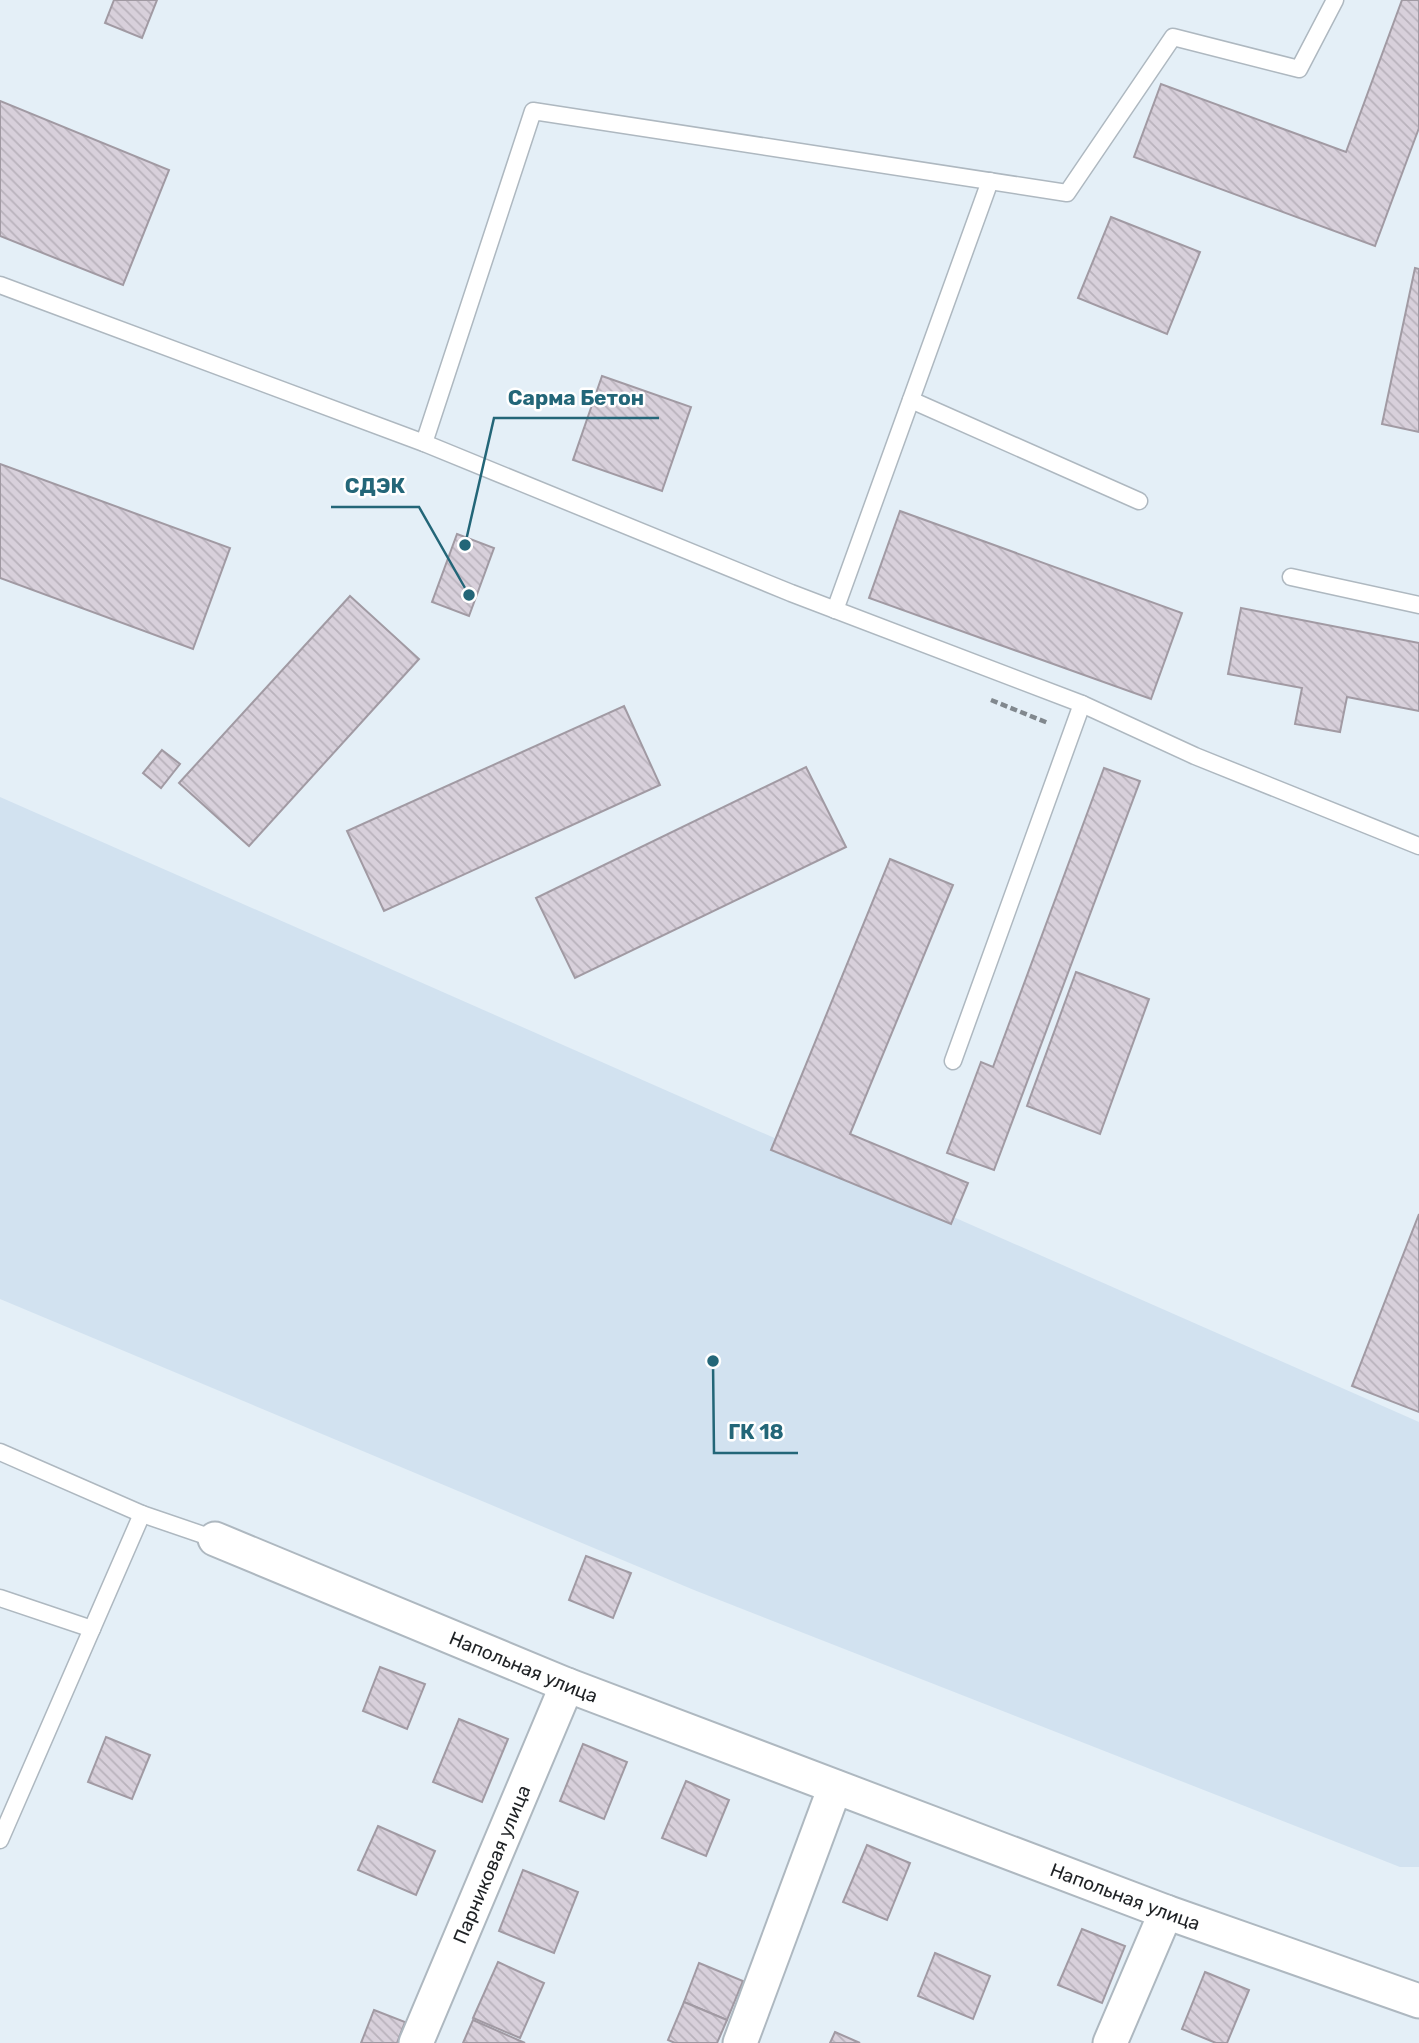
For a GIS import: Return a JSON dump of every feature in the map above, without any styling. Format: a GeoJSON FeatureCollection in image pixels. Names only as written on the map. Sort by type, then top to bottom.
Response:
{"type":"FeatureCollection","features":[{"type":"Feature","properties":{"kind":"street","name":"Напольная улица"},"geometry":{"type":"LineString","coordinates":[[215,1539],[567,1685],[1166,1912],[1419,2001]]}},
{"type":"Feature","properties":{"kind":"street","name":"Парниковая улица"},"geometry":{"type":"LineString","coordinates":[[416,2043],[567,1685]]}},
{"type":"Feature","properties":{"kind":"street"},"geometry":{"type":"LineString","coordinates":[[740,2043],[835,1787]]}},
{"type":"Feature","properties":{"kind":"street"},"geometry":{"type":"LineString","coordinates":[[1110,2043],[1166,1912]]}},
{"type":"Feature","properties":{"kind":"lane"},"geometry":{"type":"LineString","coordinates":[[424,443],[533,111],[1067,193],[1173,37],[1299,69],[1335,0]]}},
{"type":"Feature","properties":{"kind":"lane"},"geometry":{"type":"LineString","coordinates":[[835,610],[990,181]]}},
{"type":"Feature","properties":{"kind":"lane"},"geometry":{"type":"LineString","coordinates":[[0,285],[424,443],[835,610],[1082,704],[1195,755],[1419,846]]}},
{"type":"Feature","properties":{"kind":"lane"},"geometry":{"type":"LineString","coordinates":[[911,400],[1139,501]]}},
{"type":"Feature","properties":{"kind":"lane"},"geometry":{"type":"LineString","coordinates":[[1291,577],[1419,605]]}},
{"type":"Feature","properties":{"kind":"lane"},"geometry":{"type":"LineString","coordinates":[[953,1062],[1082,704]]}},
{"type":"Feature","properties":{"kind":"lane"},"geometry":{"type":"LineString","coordinates":[[0,1452],[142,1514],[215,1539]]}},
{"type":"Feature","properties":{"kind":"lane"},"geometry":{"type":"LineString","coordinates":[[0,1840],[142,1514]]}},
{"type":"Feature","properties":{"kind":"lane"},"geometry":{"type":"LineString","coordinates":[[0,1598],[92,1629]]}},
{"type":"Feature","properties":{"kind":"shaded area"},"geometry":{"type":"Polygon","coordinates":[[[0,797],[1419,1422],[1419,1867],[1400,1867],[694,1590],[0,1299],[0,797]]]}},
{"type":"Feature","properties":{"kind":"building"},"geometry":{"type":"Polygon","coordinates":[[[114,0],[157,0],[142,38],[105,23],[114,0]]]}},
{"type":"Feature","properties":{"kind":"building"},"geometry":{"type":"Polygon","coordinates":[[[1402,0],[1419,0],[1419,128],[1375,246],[1134,157],[1161,84],[1346,152],[1402,0]]]}},
{"type":"Feature","properties":{"kind":"building"},"geometry":{"type":"Polygon","coordinates":[[[0,101],[169,170],[123,285],[0,236],[0,101]]]}},
{"type":"Feature","properties":{"kind":"building"},"geometry":{"type":"Polygon","coordinates":[[[1111,217],[1200,252],[1167,334],[1078,298],[1111,217]]]}},
{"type":"Feature","properties":{"kind":"building"},"geometry":{"type":"Polygon","coordinates":[[[1415,268],[1419,269],[1419,432],[1382,424],[1415,268]]]}},
{"type":"Feature","properties":{"kind":"building"},"geometry":{"type":"Polygon","coordinates":[[[602,376],[691,407],[662,491],[573,460],[602,376]]]}},
{"type":"Feature","properties":{"kind":"building"},"geometry":{"type":"Polygon","coordinates":[[[0,464],[230,548],[193,649],[0,578],[0,464]]]}},
{"type":"Feature","properties":{"kind":"building"},"geometry":{"type":"Polygon","coordinates":[[[900,511],[1182,613],[1151,699],[869,598],[900,511]]]}},
{"type":"Feature","properties":{"kind":"building"},"geometry":{"type":"Polygon","coordinates":[[[457,534],[494,548],[469,616],[432,602],[457,534]]]}},
{"type":"Feature","properties":{"kind":"building"},"geometry":{"type":"Polygon","coordinates":[[[350,596],[419,659],[249,846],[179,783],[350,596]]]}},
{"type":"Feature","properties":{"kind":"building"},"geometry":{"type":"Polygon","coordinates":[[[1241,608],[1419,643],[1419,711],[1347,697],[1340,732],[1295,724],[1302,688],[1228,674],[1241,608]]]}},
{"type":"Feature","properties":{"kind":"building"},"geometry":{"type":"Polygon","coordinates":[[[624,706],[660,785],[384,911],[347,831],[624,706]]]}},
{"type":"Feature","properties":{"kind":"building"},"geometry":{"type":"Polygon","coordinates":[[[162,750],[180,764],[161,788],[143,773],[162,750]]]}},
{"type":"Feature","properties":{"kind":"building"},"geometry":{"type":"Polygon","coordinates":[[[806,767],[846,847],[575,978],[536,898],[806,767]]]}},
{"type":"Feature","properties":{"kind":"building"},"geometry":{"type":"Polygon","coordinates":[[[1104,768],[1140,781],[994,1170],[947,1153],[981,1062],[993,1067],[1104,768]]]}},
{"type":"Feature","properties":{"kind":"building"},"geometry":{"type":"Polygon","coordinates":[[[890,859],[953,885],[850,1134],[968,1183],[951,1224],[771,1150],[890,859]]]}},
{"type":"Feature","properties":{"kind":"building"},"geometry":{"type":"Polygon","coordinates":[[[1076,972],[1149,999],[1100,1134],[1027,1106],[1076,972]]]}},
{"type":"Feature","properties":{"kind":"building"},"geometry":{"type":"Polygon","coordinates":[[[1419,1214],[1419,1412],[1352,1386],[1419,1214]]]}},
{"type":"Feature","properties":{"kind":"building"},"geometry":{"type":"Polygon","coordinates":[[[586,1556],[631,1573],[613,1618],[569,1600],[586,1556]]]}},
{"type":"Feature","properties":{"kind":"building"},"geometry":{"type":"Polygon","coordinates":[[[380,1667],[425,1684],[407,1729],[363,1711],[380,1667]]]}},
{"type":"Feature","properties":{"kind":"building"},"geometry":{"type":"Polygon","coordinates":[[[459,1719],[508,1739],[482,1802],[433,1782],[459,1719]]]}},
{"type":"Feature","properties":{"kind":"building"},"geometry":{"type":"Polygon","coordinates":[[[106,1737],[150,1755],[132,1799],[88,1782],[106,1737]]]}},
{"type":"Feature","properties":{"kind":"building"},"geometry":{"type":"Polygon","coordinates":[[[583,1744],[627,1762],[604,1819],[560,1801],[583,1744]]]}},
{"type":"Feature","properties":{"kind":"building"},"geometry":{"type":"Polygon","coordinates":[[[686,1781],[729,1800],[706,1856],[662,1838],[686,1781]]]}},
{"type":"Feature","properties":{"kind":"building"},"geometry":{"type":"Polygon","coordinates":[[[378,1826],[435,1851],[416,1895],[358,1870],[378,1826]]]}},
{"type":"Feature","properties":{"kind":"building"},"geometry":{"type":"Polygon","coordinates":[[[867,1845],[910,1863],[887,1920],[843,1902],[867,1845]]]}},
{"type":"Feature","properties":{"kind":"building"},"geometry":{"type":"Polygon","coordinates":[[[523,1870],[578,1892],[554,1953],[499,1931],[523,1870]]]}},
{"type":"Feature","properties":{"kind":"building"},"geometry":{"type":"Polygon","coordinates":[[[1082,1929],[1125,1946],[1102,2003],[1058,1985],[1082,1929]]]}},
{"type":"Feature","properties":{"kind":"building"},"geometry":{"type":"Polygon","coordinates":[[[935,1953],[990,1976],[973,2019],[918,1996],[935,1953]]]}},
{"type":"Feature","properties":{"kind":"building"},"geometry":{"type":"Polygon","coordinates":[[[498,1962],[544,1983],[520,2038],[473,2018],[498,1962]]]}},
{"type":"Feature","properties":{"kind":"building"},"geometry":{"type":"Polygon","coordinates":[[[699,1963],[743,1981],[727,2020],[684,2002],[699,1963]]]}},
{"type":"Feature","properties":{"kind":"building"},"geometry":{"type":"Polygon","coordinates":[[[1205,1972],[1249,1990],[1227,2043],[1216,2043],[1182,2029],[1205,1972]]]}},
{"type":"Feature","properties":{"kind":"building"},"geometry":{"type":"Polygon","coordinates":[[[684,2002],[727,2020],[717,2043],[675,2043],[668,2040],[684,2002]]]}},
{"type":"Feature","properties":{"kind":"building"},"geometry":{"type":"Polygon","coordinates":[[[374,2010],[405,2022],[397,2043],[361,2043],[374,2010]]]}},
{"type":"Feature","properties":{"kind":"building"},"geometry":{"type":"Polygon","coordinates":[[[473,2020],[525,2043],[463,2043],[473,2020]]]}},
{"type":"Feature","properties":{"kind":"building"},"geometry":{"type":"Polygon","coordinates":[[[835,2032],[860,2043],[830,2043],[835,2032]]]}},
{"type":"Feature","properties":{"kind":"place","name":"Сарма Бетон"},"geometry":{"type":"Point","coordinates":[465,545]}},
{"type":"Feature","properties":{"kind":"place","name":"СДЭК"},"geometry":{"type":"Point","coordinates":[469,595]}},
{"type":"Feature","properties":{"kind":"place","name":"ГК 18"},"geometry":{"type":"Point","coordinates":[713,1361]}}]}
